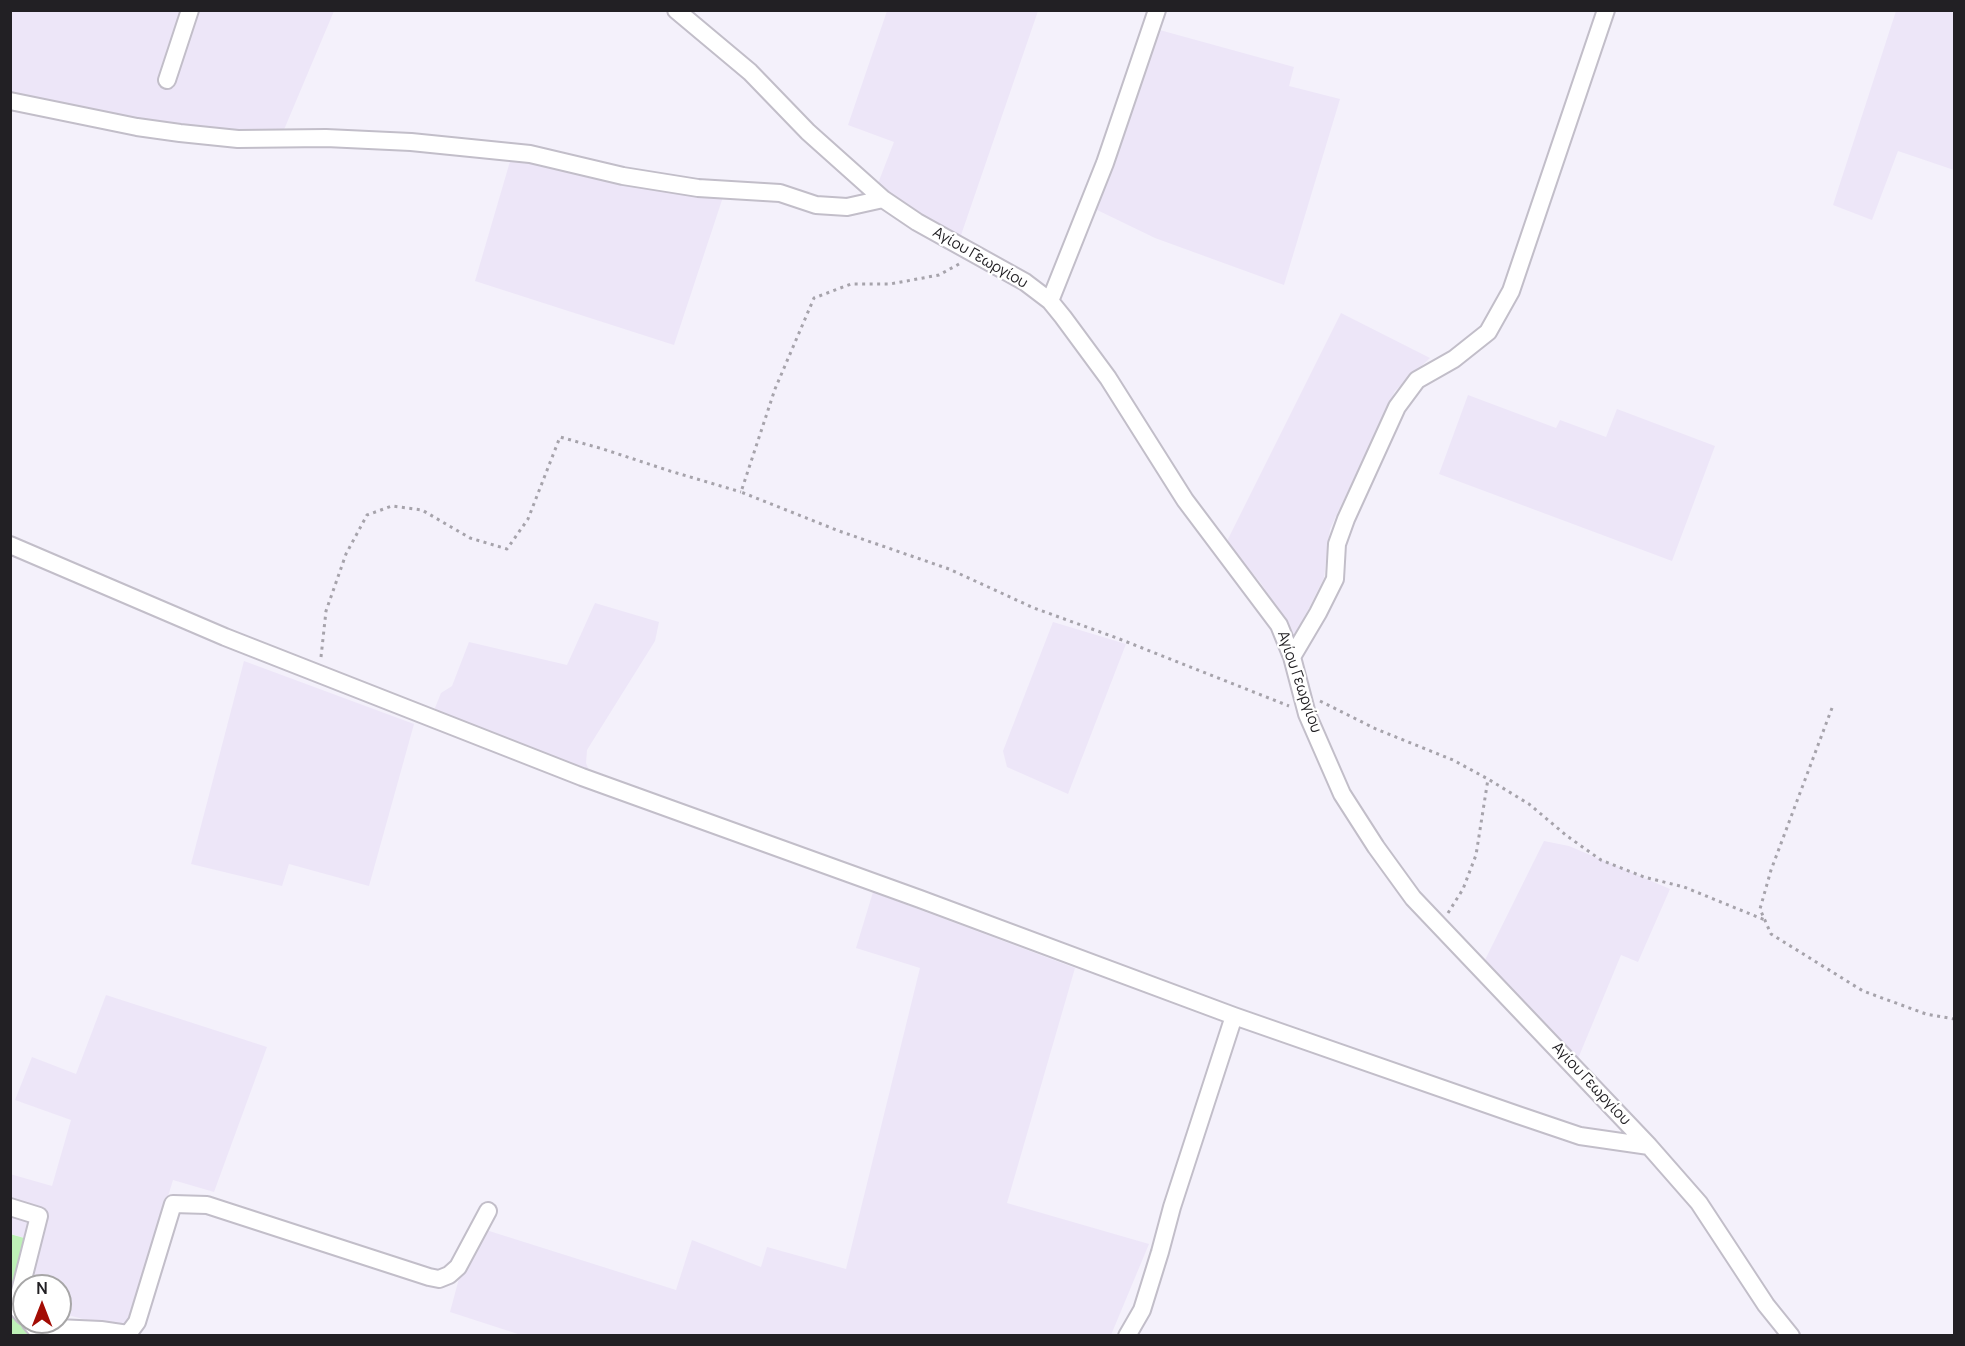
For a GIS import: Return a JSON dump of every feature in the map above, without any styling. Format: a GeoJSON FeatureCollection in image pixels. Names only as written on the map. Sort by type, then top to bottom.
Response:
{"type":"FeatureCollection","features":[{"type":"Feature","properties":{"kind":"street"},"geometry":{"type":"LineString","coordinates":[[167,80],[190,10]]}},
{"type":"Feature","properties":{"kind":"street","name":"Αγίου Γεωργίου"},"geometry":{"type":"LineString","coordinates":[[676,10],[750,72],[808,132],[883,199],[917,222],[1025,282],[1050,301],[1108,378],[1185,500],[1279,625],[1292,657],[1307,714],[1342,794],[1376,847],[1413,898],[1649,1146],[1699,1203],[1766,1305],[1791,1335]]}},
{"type":"Feature","properties":{"kind":"street"},"geometry":{"type":"LineString","coordinates":[[1050,301],[1105,163],[1157,10]]}},
{"type":"Feature","properties":{"kind":"street"},"geometry":{"type":"LineString","coordinates":[[1292,657],[1335,579],[1337,544],[1396,407],[1417,380],[1454,359],[1488,332],[1511,291],[1606,10]]}},
{"type":"Feature","properties":{"kind":"street"},"geometry":{"type":"LineString","coordinates":[[10,101],[137,127],[238,139],[326,138],[411,142],[530,154],[623,176],[699,188],[780,193],[816,205],[847,207],[883,199]]}},
{"type":"Feature","properties":{"kind":"street"},"geometry":{"type":"LineString","coordinates":[[10,545],[225,638],[582,777],[1234,1016],[1580,1136],[1649,1146]]}},
{"type":"Feature","properties":{"kind":"street"},"geometry":{"type":"LineString","coordinates":[[1127,1335],[1142,1310],[1172,1207],[1234,1016]]}},
{"type":"Feature","properties":{"kind":"street"},"geometry":{"type":"LineString","coordinates":[[54,1335],[57,1328],[128,1334],[137,1322],[173,1204],[207,1205],[439,1279],[449,1275],[458,1267],[488,1211]]}},
{"type":"Feature","properties":{"kind":"street"},"geometry":{"type":"LineString","coordinates":[[10,1207],[39,1216],[24,1274]]}},
{"type":"Feature","properties":{"kind":"path"},"geometry":{"type":"LineString","coordinates":[[741,492],[775,389],[814,298],[851,284],[890,284],[939,275],[975,255]]}},
{"type":"Feature","properties":{"kind":"path"},"geometry":{"type":"LineString","coordinates":[[319,675],[326,611],[346,554],[367,515],[392,506],[422,510],[470,538],[507,549],[528,519],[560,437],[741,492],[839,531],[949,569],[1034,608],[1117,638],[1307,714]]}},
{"type":"Feature","properties":{"kind":"path"},"geometry":{"type":"LineString","coordinates":[[1301,691],[1376,729],[1453,760],[1488,779],[1529,804],[1567,836],[1601,860],[1644,877],[1684,888],[1765,920]]}},
{"type":"Feature","properties":{"kind":"path"},"geometry":{"type":"LineString","coordinates":[[1833,708],[1771,870],[1760,909],[1771,934],[1863,991],[1926,1014],[1954,1019]]}},
{"type":"Feature","properties":{"kind":"path"},"geometry":{"type":"LineString","coordinates":[[1440,926],[1463,889],[1476,855],[1488,779]]}},
{"type":"Feature","properties":{"kind":"shaded area"},"geometry":{"type":"Polygon","coordinates":[[[1948,10],[1954,13],[1954,170],[1898,151],[1872,220],[1833,205],[1896,11],[1948,10]]]}},
{"type":"Feature","properties":{"kind":"shaded area"},"geometry":{"type":"Polygon","coordinates":[[[11,11],[334,11],[283,132],[231,131],[154,125],[11,94],[11,11]]]}},
{"type":"Feature","properties":{"kind":"shaded area"},"geometry":{"type":"Polygon","coordinates":[[[887,11],[1038,11],[959,241],[877,186],[894,142],[848,125],[887,11]]]}},
{"type":"Feature","properties":{"kind":"shaded area"},"geometry":{"type":"Polygon","coordinates":[[[1156,29],[1294,67],[1289,86],[1340,99],[1284,285],[1155,238],[1093,208],[1156,29]]]}},
{"type":"Feature","properties":{"kind":"shaded area"},"geometry":{"type":"Polygon","coordinates":[[[511,158],[724,194],[674,345],[475,281],[511,158]]]}},
{"type":"Feature","properties":{"kind":"shaded area"},"geometry":{"type":"Polygon","coordinates":[[[1341,313],[1430,358],[1395,391],[1330,529],[1324,578],[1295,636],[1260,582],[1226,543],[1341,313]]]}},
{"type":"Feature","properties":{"kind":"shaded area"},"geometry":{"type":"Polygon","coordinates":[[[1468,395],[1556,428],[1560,420],[1606,437],[1617,409],[1715,446],[1672,561],[1439,474],[1468,395]]]}},
{"type":"Feature","properties":{"kind":"shaded area"},"geometry":{"type":"Polygon","coordinates":[[[595,603],[659,622],[655,641],[587,750],[586,763],[590,773],[433,713],[441,693],[452,686],[469,642],[567,665],[595,603]]]}},
{"type":"Feature","properties":{"kind":"shaded area"},"geometry":{"type":"Polygon","coordinates":[[[1053,622],[1126,644],[1068,794],[1007,767],[1003,751],[1053,622]]]}},
{"type":"Feature","properties":{"kind":"shaded area"},"geometry":{"type":"Polygon","coordinates":[[[244,661],[414,724],[369,886],[289,864],[282,886],[191,864],[244,661]]]}},
{"type":"Feature","properties":{"kind":"shaded area"},"geometry":{"type":"Polygon","coordinates":[[[1544,841],[1569,846],[1670,889],[1638,962],[1621,955],[1577,1061],[1483,964],[1544,841]]]}},
{"type":"Feature","properties":{"kind":"shaded area"},"geometry":{"type":"Polygon","coordinates":[[[873,892],[1075,968],[1007,1203],[1149,1244],[1111,1335],[524,1336],[450,1312],[461,1271],[486,1230],[676,1290],[692,1240],[761,1267],[767,1247],[846,1269],[920,968],[856,948],[873,892]]]}},
{"type":"Feature","properties":{"kind":"shaded area"},"geometry":{"type":"Polygon","coordinates":[[[106,995],[267,1047],[214,1192],[173,1180],[129,1325],[117,1328],[72,1316],[72,1274],[31,1274],[38,1242],[11,1234],[10,1174],[52,1186],[71,1120],[15,1100],[32,1057],[76,1074],[106,995]]]}},
{"type":"Feature","properties":{"kind":"green space"},"geometry":{"type":"Polygon","coordinates":[[[10,1234],[24,1238],[16,1274],[12,1274],[12,1334],[31,1335],[11,1335],[10,1234]]]}}]}
